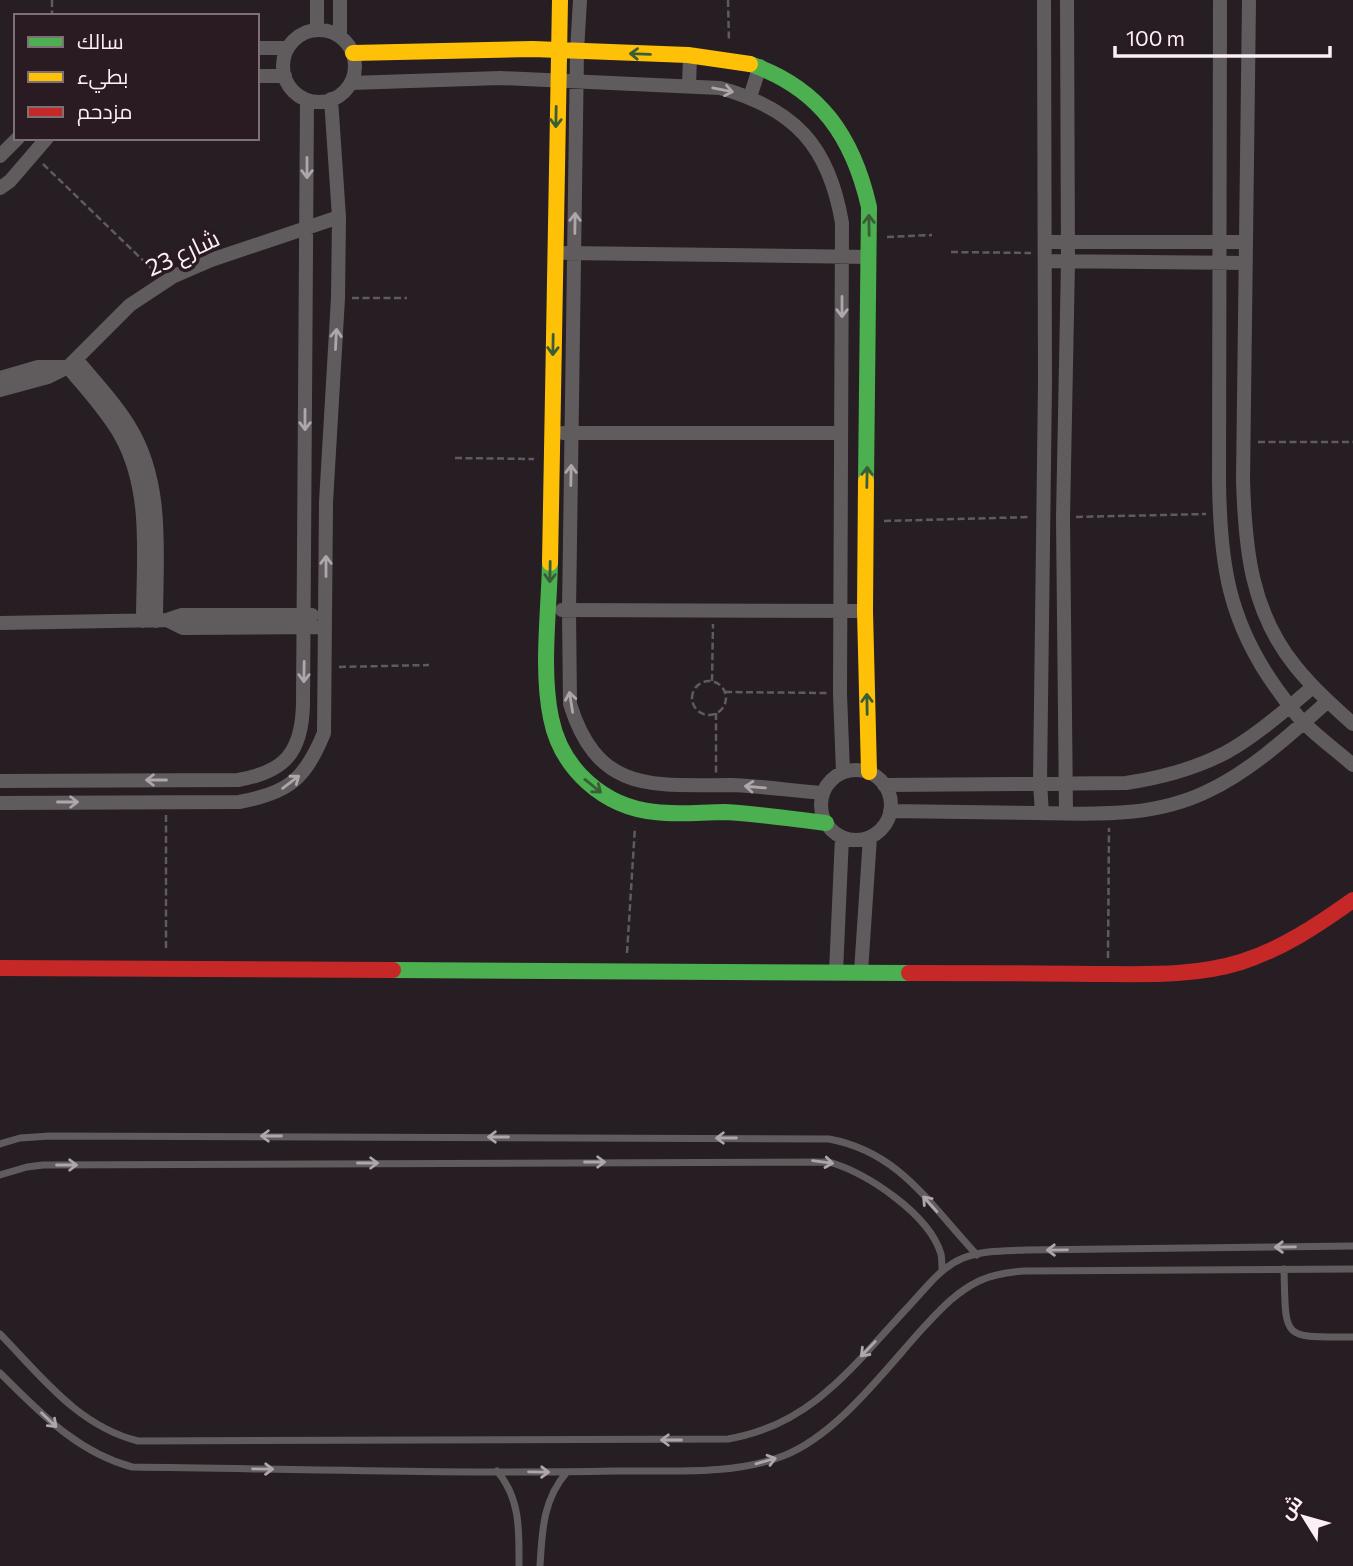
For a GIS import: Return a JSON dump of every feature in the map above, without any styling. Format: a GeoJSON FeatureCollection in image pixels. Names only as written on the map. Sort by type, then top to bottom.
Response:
{"type":"FeatureCollection","features":[{"type":"Feature","properties":{"kind":"street"},"geometry":{"type":"LineString","coordinates":[[317,0],[317,30]]}},
{"type":"Feature","properties":{"kind":"street"},"geometry":{"type":"LineString","coordinates":[[340,0],[340,36],[353,53],[355,68],[351,83],[339,96],[317,102],[307,100],[293,91],[285,76],[284,59],[288,48],[303,34],[317,30],[340,36]]}},
{"type":"Feature","properties":{"kind":"street"},"geometry":{"type":"LineString","coordinates":[[560,0],[549,610],[550,711],[555,733],[564,754],[594,789],[614,801],[636,809],[655,812],[734,813],[826,823]]}},
{"type":"Feature","properties":{"kind":"street"},"geometry":{"type":"LineString","coordinates":[[580,0],[574,253],[570,705],[578,728],[591,750],[609,767],[643,783],[823,793]]}},
{"type":"Feature","properties":{"kind":"street"},"geometry":{"type":"LineString","coordinates":[[1042,813],[1044,0]]}},
{"type":"Feature","properties":{"kind":"street"},"geometry":{"type":"LineString","coordinates":[[1066,813],[1063,518],[1068,262],[1067,0]]}},
{"type":"Feature","properties":{"kind":"street"},"geometry":{"type":"LineString","coordinates":[[1220,0],[1219,514],[1226,580],[1236,613],[1259,663],[1304,723],[1353,765]]}},
{"type":"Feature","properties":{"kind":"street"},"geometry":{"type":"LineString","coordinates":[[1250,0],[1242,480],[1246,544],[1257,596],[1273,632],[1294,666],[1353,724]]}},
{"type":"Feature","properties":{"kind":"street"},"geometry":{"type":"LineString","coordinates":[[259,48],[288,48]]}},
{"type":"Feature","properties":{"kind":"street"},"geometry":{"type":"LineString","coordinates":[[353,53],[558,50],[729,58],[760,66],[788,80],[813,98],[834,121],[851,147],[863,176],[867,197],[869,257],[865,611],[869,772]]}},
{"type":"Feature","properties":{"kind":"street"},"geometry":{"type":"LineString","coordinates":[[689,86],[690,56]]}},
{"type":"Feature","properties":{"kind":"street"},"geometry":{"type":"LineString","coordinates":[[750,97],[760,66]]}},
{"type":"Feature","properties":{"kind":"street"},"geometry":{"type":"LineString","coordinates":[[259,76],[285,76]]}},
{"type":"Feature","properties":{"kind":"street"},"geometry":{"type":"LineString","coordinates":[[351,83],[500,78],[720,88],[750,97],[775,109],[796,126],[814,147],[828,170],[842,223],[840,694],[843,772]]}},
{"type":"Feature","properties":{"kind":"street"},"geometry":{"type":"LineString","coordinates":[[0,803],[239,802],[268,797],[294,782],[313,760],[324,733],[326,502],[338,298],[339,217],[331,99]]}},
{"type":"Feature","properties":{"kind":"street"},"geometry":{"type":"LineString","coordinates":[[0,781],[238,780],[260,776],[280,765],[295,748],[303,727],[305,621],[307,100]]}},
{"type":"Feature","properties":{"kind":"street"},"geometry":{"type":"LineString","coordinates":[[0,156],[16,140]]}},
{"type":"Feature","properties":{"kind":"street"},"geometry":{"type":"LineString","coordinates":[[0,188],[10,181],[45,140]]}},
{"type":"Feature","properties":{"kind":"street","name":"شارع 23"},"geometry":{"type":"LineString","coordinates":[[72,363],[130,305],[164,281],[211,260],[339,217]]}},
{"type":"Feature","properties":{"kind":"street"},"geometry":{"type":"LineString","coordinates":[[1045,252],[1068,243],[1246,242]]}},
{"type":"Feature","properties":{"kind":"street"},"geometry":{"type":"LineString","coordinates":[[554,252],[869,257]]}},
{"type":"Feature","properties":{"kind":"street"},"geometry":{"type":"LineString","coordinates":[[1045,252],[1068,262],[1246,263]]}},
{"type":"Feature","properties":{"kind":"street"},"geometry":{"type":"LineString","coordinates":[[72,363],[120,433],[138,478],[155,621]]}},
{"type":"Feature","properties":{"kind":"street"},"geometry":{"type":"LineString","coordinates":[[0,378],[38,367],[72,363]]}},
{"type":"Feature","properties":{"kind":"street"},"geometry":{"type":"LineString","coordinates":[[0,390],[48,377],[72,363]]}},
{"type":"Feature","properties":{"kind":"street"},"geometry":{"type":"LineString","coordinates":[[842,368],[868,368]]}},
{"type":"Feature","properties":{"kind":"street"},"geometry":{"type":"LineString","coordinates":[[552,433],[841,433]]}},
{"type":"Feature","properties":{"kind":"street"},"geometry":{"type":"LineString","coordinates":[[549,610],[865,611]]}},
{"type":"Feature","properties":{"kind":"street"},"geometry":{"type":"LineString","coordinates":[[0,623],[155,621],[182,615],[326,621]]}},
{"type":"Feature","properties":{"kind":"street"},"geometry":{"type":"LineString","coordinates":[[884,785],[1126,783],[1177,773],[1226,753],[1313,687]]}},
{"type":"Feature","properties":{"kind":"street"},"geometry":{"type":"LineString","coordinates":[[890,811],[1109,814],[1160,808],[1208,791],[1252,764],[1328,701]]}},
{"type":"Feature","properties":{"kind":"street"},"geometry":{"type":"LineString","coordinates":[[843,772],[869,772],[884,785],[890,811],[879,831],[870,837],[842,837],[826,823],[822,813],[823,793],[832,780],[843,772]]}},
{"type":"Feature","properties":{"kind":"street"},"geometry":{"type":"LineString","coordinates":[[836,972],[842,837]]}},
{"type":"Feature","properties":{"kind":"street"},"geometry":{"type":"LineString","coordinates":[[861,972],[870,837]]}},
{"type":"Feature","properties":{"kind":"street"},"geometry":{"type":"LineString","coordinates":[[0,968],[1168,974],[1225,966],[1273,948],[1316,927],[1353,900]]}},
{"type":"Feature","properties":{"kind":"lane"},"geometry":{"type":"LineString","coordinates":[[0,1144],[20,1138],[50,1136],[828,1139],[870,1151],[897,1168],[976,1255]]}},
{"type":"Feature","properties":{"kind":"lane"},"geometry":{"type":"LineString","coordinates":[[0,1175],[43,1165],[829,1162],[858,1172],[892,1196],[916,1218],[938,1248],[942,1271]]}},
{"type":"Feature","properties":{"kind":"lane"},"geometry":{"type":"LineString","coordinates":[[0,1334],[86,1419],[111,1433],[138,1441],[728,1439],[777,1426],[808,1408],[835,1384],[942,1271],[956,1262],[976,1255],[1027,1250],[1353,1246]]}},
{"type":"Feature","properties":{"kind":"lane"},"geometry":{"type":"LineString","coordinates":[[1284,1269],[1286,1320],[1292,1332],[1306,1337],[1353,1337]]}},
{"type":"Feature","properties":{"kind":"lane"},"geometry":{"type":"LineString","coordinates":[[0,1373],[75,1442],[105,1459],[132,1467],[567,1472],[728,1468],[766,1462],[785,1455],[830,1428],[954,1296],[995,1275],[1025,1271],[1353,1269]]}},
{"type":"Feature","properties":{"kind":"lane"},"geometry":{"type":"LineString","coordinates":[[497,1471],[510,1489],[517,1510],[519,1566]]}},
{"type":"Feature","properties":{"kind":"lane"},"geometry":{"type":"LineString","coordinates":[[540,1566],[542,1528],[548,1503],[567,1472]]}},
{"type":"Feature","properties":{"kind":"path"},"geometry":{"type":"LineString","coordinates":[[728,0],[729,58]]}},
{"type":"Feature","properties":{"kind":"path"},"geometry":{"type":"LineString","coordinates":[[33,154],[164,281]]}},
{"type":"Feature","properties":{"kind":"path"},"geometry":{"type":"LineString","coordinates":[[869,238],[932,235]]}},
{"type":"Feature","properties":{"kind":"path"},"geometry":{"type":"LineString","coordinates":[[951,252],[1045,252]]}},
{"type":"Feature","properties":{"kind":"path"},"geometry":{"type":"LineString","coordinates":[[338,298],[407,298]]}},
{"type":"Feature","properties":{"kind":"path"},"geometry":{"type":"LineString","coordinates":[[1244,442],[1353,442]]}},
{"type":"Feature","properties":{"kind":"path"},"geometry":{"type":"LineString","coordinates":[[455,458],[551,459]]}},
{"type":"Feature","properties":{"kind":"path"},"geometry":{"type":"LineString","coordinates":[[1063,518],[1219,514]]}},
{"type":"Feature","properties":{"kind":"path"},"geometry":{"type":"LineString","coordinates":[[866,522],[1042,517]]}},
{"type":"Feature","properties":{"kind":"path"},"geometry":{"type":"LineString","coordinates":[[712,681],[713,611]]}},
{"type":"Feature","properties":{"kind":"path"},"geometry":{"type":"LineString","coordinates":[[325,667],[429,665]]}},
{"type":"Feature","properties":{"kind":"path"},"geometry":{"type":"LineString","coordinates":[[712,681],[725,692],[724,706],[716,713],[704,714],[694,706],[692,695],[698,686],[712,681]]}},
{"type":"Feature","properties":{"kind":"path"},"geometry":{"type":"LineString","coordinates":[[725,692],[840,694]]}},
{"type":"Feature","properties":{"kind":"path"},"geometry":{"type":"LineString","coordinates":[[716,713],[716,786]]}},
{"type":"Feature","properties":{"kind":"path"},"geometry":{"type":"LineString","coordinates":[[166,802],[166,969]]}},
{"type":"Feature","properties":{"kind":"path"},"geometry":{"type":"LineString","coordinates":[[626,971],[636,809]]}},
{"type":"Feature","properties":{"kind":"path"},"geometry":{"type":"LineString","coordinates":[[1108,973],[1109,814]]}},
{"type":"Feature","properties":{"kind":"traffic: fast"},"geometry":{"type":"LineString","coordinates":[[750,64],[775,74],[796,87],[830,118],[853,159],[869,207],[866,481]]}},
{"type":"Feature","properties":{"kind":"traffic: fast"},"geometry":{"type":"LineString","coordinates":[[550,563],[546,680],[551,718],[564,754],[588,782],[602,794],[636,809],[681,813],[725,812],[826,823]]}},
{"type":"Feature","properties":{"kind":"traffic: fast"},"geometry":{"type":"LineString","coordinates":[[393,970],[909,973]]}},
{"type":"Feature","properties":{"kind":"traffic: slow"},"geometry":{"type":"LineString","coordinates":[[550,563],[560,0]]}},
{"type":"Feature","properties":{"kind":"traffic: slow"},"geometry":{"type":"LineString","coordinates":[[353,53],[533,49],[688,55],[750,64]]}},
{"type":"Feature","properties":{"kind":"traffic: slow"},"geometry":{"type":"LineString","coordinates":[[866,481],[865,611],[869,772]]}},
{"type":"Feature","properties":{"kind":"traffic: jam"},"geometry":{"type":"LineString","coordinates":[[909,973],[1148,974],[1223,967],[1285,943],[1353,900]]}},
{"type":"Feature","properties":{"kind":"traffic: jam"},"geometry":{"type":"LineString","coordinates":[[0,968],[393,970]]}}]}
